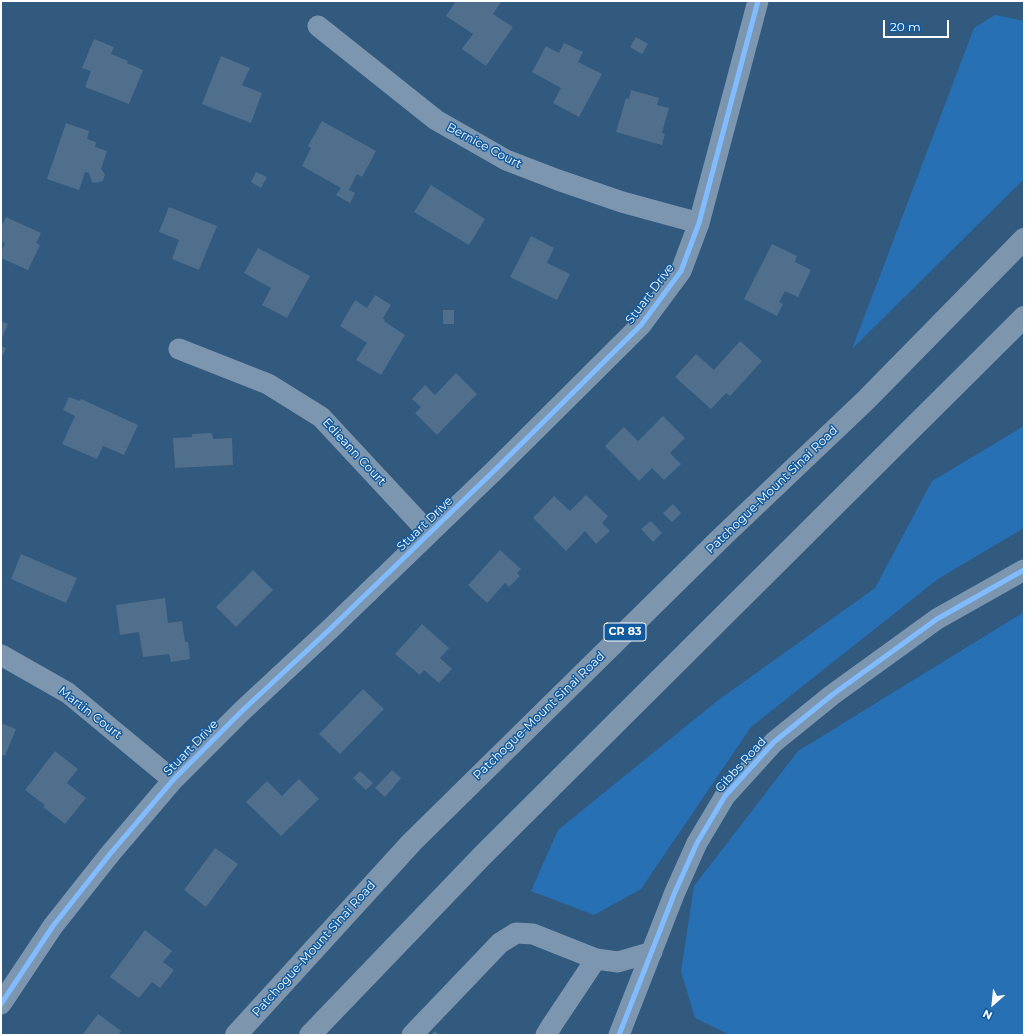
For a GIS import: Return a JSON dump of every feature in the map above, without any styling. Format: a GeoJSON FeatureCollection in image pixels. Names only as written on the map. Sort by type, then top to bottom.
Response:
{"type":"FeatureCollection","features":[{"type":"Feature","properties":{"kind":"highway","name":"Patchogue-Mount Sinai Road"},"geometry":{"type":"LineString","coordinates":[[236,1035],[412,842],[712,547],[866,400],[1024,239]]}},
{"type":"Feature","properties":{"kind":"highway"},"geometry":{"type":"LineString","coordinates":[[310,1035],[483,854],[1024,318]]}},
{"type":"Feature","properties":{"kind":"street","name":"Stuart Drive"},"geometry":{"type":"LineString","coordinates":[[1,1004],[53,926],[110,854],[173,780],[243,710],[328,631],[641,325],[681,271],[699,223],[758,1]]}},
{"type":"Feature","properties":{"kind":"street","name":"Bernice Court"},"geometry":{"type":"LineString","coordinates":[[318,26],[436,120],[506,160],[622,202],[699,223]]}},
{"type":"Feature","properties":{"kind":"street","name":"Edieann Court"},"geometry":{"type":"LineString","coordinates":[[179,349],[268,384],[321,417],[429,533]]}},
{"type":"Feature","properties":{"kind":"street","name":"Gibbs Road"},"geometry":{"type":"LineString","coordinates":[[619,1035],[674,892],[697,843],[725,796],[774,742],[832,695],[937,619],[1024,570]]}},
{"type":"Feature","properties":{"kind":"street","name":"Martin Court"},"geometry":{"type":"LineString","coordinates":[[1,654],[68,693],[173,780]]}},
{"type":"Feature","properties":{"kind":"street"},"geometry":{"type":"LineString","coordinates":[[412,1035],[500,943],[516,933],[533,934],[596,959],[618,962],[652,952]]}},
{"type":"Feature","properties":{"kind":"street"},"geometry":{"type":"LineString","coordinates":[[547,1032],[596,959]]}},
{"type":"Feature","properties":{"kind":"shaded area"},"geometry":{"type":"Polygon","coordinates":[[[995,15],[1024,21],[1024,179],[852,349],[974,28],[995,15]]]}},
{"type":"Feature","properties":{"kind":"shaded area"},"geometry":{"type":"Polygon","coordinates":[[[1024,426],[1024,528],[938,579],[751,727],[641,889],[594,915],[531,891],[558,830],[717,701],[875,588],[932,481],[1024,426]]]}},
{"type":"Feature","properties":{"kind":"shaded area"},"geometry":{"type":"Polygon","coordinates":[[[1024,612],[1024,1035],[730,1035],[695,1018],[681,971],[694,886],[798,751],[1024,612]]]}},
{"type":"Feature","properties":{"kind":"building"},"geometry":{"type":"Polygon","coordinates":[[[456,1],[500,1],[501,2],[493,14],[513,27],[486,66],[462,49],[473,34],[446,16],[456,1]]]}},
{"type":"Feature","properties":{"kind":"building"},"geometry":{"type":"Polygon","coordinates":[[[636,37],[648,44],[642,54],[630,47],[636,37]]]}},
{"type":"Feature","properties":{"kind":"building"},"geometry":{"type":"Polygon","coordinates":[[[94,39],[114,47],[111,54],[128,61],[127,63],[143,70],[129,104],[85,87],[91,71],[82,68],[94,39]]]}},
{"type":"Feature","properties":{"kind":"building"},"geometry":{"type":"Polygon","coordinates":[[[564,43],[583,52],[578,62],[602,74],[579,117],[553,103],[561,88],[532,72],[546,46],[559,53],[564,43]]]}},
{"type":"Feature","properties":{"kind":"building"},"geometry":{"type":"Polygon","coordinates":[[[221,56],[250,68],[242,85],[262,93],[251,123],[202,104],[221,56]]]}},
{"type":"Feature","properties":{"kind":"building"},"geometry":{"type":"Polygon","coordinates":[[[631,90],[659,98],[657,105],[669,108],[662,133],[665,134],[662,145],[616,132],[626,98],[629,99],[631,90]]]}},
{"type":"Feature","properties":{"kind":"building"},"geometry":{"type":"Polygon","coordinates":[[[322,121],[376,151],[362,177],[357,174],[349,190],[355,193],[350,203],[336,195],[341,188],[302,166],[311,148],[308,146],[322,121]]]}},
{"type":"Feature","properties":{"kind":"building"},"geometry":{"type":"Polygon","coordinates":[[[66,123],[89,131],[87,139],[96,142],[95,147],[107,151],[101,169],[105,174],[103,181],[96,183],[92,182],[89,173],[85,172],[79,190],[47,179],[66,123]]]}},
{"type":"Feature","properties":{"kind":"building"},"geometry":{"type":"Polygon","coordinates":[[[256,172],[267,177],[261,188],[251,182],[256,172]]]}},
{"type":"Feature","properties":{"kind":"building"},"geometry":{"type":"Polygon","coordinates":[[[431,185],[485,219],[469,245],[414,212],[431,185]]]}},
{"type":"Feature","properties":{"kind":"building"},"geometry":{"type":"Polygon","coordinates":[[[169,207],[217,226],[199,270],[172,259],[179,240],[159,232],[169,207]]]}},
{"type":"Feature","properties":{"kind":"building"},"geometry":{"type":"Polygon","coordinates":[[[6,217],[41,233],[36,243],[40,245],[28,270],[1,258],[1,252],[5,243],[1,241],[1,227],[6,217]]]}},
{"type":"Feature","properties":{"kind":"building"},"geometry":{"type":"Polygon","coordinates":[[[531,236],[554,248],[547,263],[570,274],[557,300],[510,277],[531,236]]]}},
{"type":"Feature","properties":{"kind":"building"},"geometry":{"type":"Polygon","coordinates":[[[772,244],[797,256],[795,262],[811,270],[798,297],[785,291],[779,302],[783,304],[777,316],[744,299],[772,244]]]}},
{"type":"Feature","properties":{"kind":"building"},"geometry":{"type":"Polygon","coordinates":[[[258,248],[310,276],[287,318],[262,305],[271,288],[244,273],[258,248]]]}},
{"type":"Feature","properties":{"kind":"building"},"geometry":{"type":"Polygon","coordinates":[[[375,295],[391,305],[383,318],[385,320],[384,321],[405,335],[381,375],[356,360],[367,343],[340,326],[355,300],[367,308],[375,295]]]}},
{"type":"Feature","properties":{"kind":"building"},"geometry":{"type":"Polygon","coordinates":[[[443,310],[454,310],[454,324],[443,324],[443,310]]]}},
{"type":"Feature","properties":{"kind":"building"},"geometry":{"type":"Polygon","coordinates":[[[1,321],[8,324],[1,340],[1,321]]]}},
{"type":"Feature","properties":{"kind":"building"},"geometry":{"type":"Polygon","coordinates":[[[740,341],[762,361],[730,396],[726,393],[711,409],[675,377],[696,354],[714,370],[740,341]]]}},
{"type":"Feature","properties":{"kind":"building"},"geometry":{"type":"Polygon","coordinates":[[[1,346],[6,348],[3,355],[1,354],[1,346]]]}},
{"type":"Feature","properties":{"kind":"building"},"geometry":{"type":"Polygon","coordinates":[[[456,373],[477,394],[437,435],[415,413],[421,407],[412,399],[425,385],[435,395],[456,373]]]}},
{"type":"Feature","properties":{"kind":"building"},"geometry":{"type":"Polygon","coordinates":[[[69,397],[80,401],[81,399],[138,425],[124,455],[103,446],[97,459],[62,444],[75,416],[63,410],[69,397]]]}},
{"type":"Feature","properties":{"kind":"building"},"geometry":{"type":"Polygon","coordinates":[[[663,416],[685,438],[670,453],[681,464],[664,480],[652,468],[639,481],[605,446],[624,427],[638,441],[663,416]]]}},
{"type":"Feature","properties":{"kind":"building"},"geometry":{"type":"Polygon","coordinates":[[[212,433],[213,439],[232,438],[233,465],[175,468],[173,438],[192,437],[192,434],[212,433]]]}},
{"type":"Feature","properties":{"kind":"building"},"geometry":{"type":"Polygon","coordinates":[[[586,495],[608,516],[602,523],[610,531],[596,544],[585,531],[566,551],[533,518],[554,496],[570,511],[586,495]]]}},
{"type":"Feature","properties":{"kind":"building"},"geometry":{"type":"Polygon","coordinates":[[[673,504],[681,513],[672,522],[663,513],[673,504]]]}},
{"type":"Feature","properties":{"kind":"building"},"geometry":{"type":"Polygon","coordinates":[[[651,521],[662,533],[653,542],[641,529],[651,521]]]}},
{"type":"Feature","properties":{"kind":"building"},"geometry":{"type":"Polygon","coordinates":[[[500,550],[521,569],[517,573],[520,576],[509,587],[505,583],[487,603],[468,585],[500,550]]]}},
{"type":"Feature","properties":{"kind":"building"},"geometry":{"type":"Polygon","coordinates":[[[21,554],[77,578],[66,603],[11,579],[21,554]]]}},
{"type":"Feature","properties":{"kind":"building"},"geometry":{"type":"Polygon","coordinates":[[[253,570],[273,590],[236,627],[216,607],[253,570]]]}},
{"type":"Feature","properties":{"kind":"building"},"geometry":{"type":"Polygon","coordinates":[[[165,598],[168,623],[182,621],[185,642],[188,642],[190,659],[171,662],[169,654],[143,657],[139,632],[120,635],[116,605],[165,598]]]}},
{"type":"Feature","properties":{"kind":"building"},"geometry":{"type":"Polygon","coordinates":[[[422,624],[449,648],[440,658],[452,669],[439,683],[424,670],[420,675],[395,654],[422,624]]]}},
{"type":"Feature","properties":{"kind":"building"},"geometry":{"type":"Polygon","coordinates":[[[363,689],[384,709],[340,754],[319,734],[363,689]]]}},
{"type":"Feature","properties":{"kind":"building"},"geometry":{"type":"Polygon","coordinates":[[[1,723],[16,729],[5,756],[1,754],[1,723]]]}},
{"type":"Feature","properties":{"kind":"building"},"geometry":{"type":"Polygon","coordinates":[[[55,751],[78,769],[67,783],[86,798],[65,824],[43,807],[45,805],[25,790],[55,751]]]}},
{"type":"Feature","properties":{"kind":"building"},"geometry":{"type":"Polygon","coordinates":[[[392,770],[401,778],[385,797],[375,788],[392,770]]]}},
{"type":"Feature","properties":{"kind":"building"},"geometry":{"type":"Polygon","coordinates":[[[360,771],[373,783],[366,790],[353,778],[360,771]]]}},
{"type":"Feature","properties":{"kind":"building"},"geometry":{"type":"Polygon","coordinates":[[[299,779],[319,799],[281,836],[246,802],[267,781],[282,796],[299,779]]]}},
{"type":"Feature","properties":{"kind":"building"},"geometry":{"type":"Polygon","coordinates":[[[215,848],[238,864],[206,907],[184,890],[215,848]]]}},
{"type":"Feature","properties":{"kind":"building"},"geometry":{"type":"Polygon","coordinates":[[[145,930],[172,951],[163,962],[174,970],[160,988],[152,982],[139,998],[110,977],[145,930]]]}},
{"type":"Feature","properties":{"kind":"building"},"geometry":{"type":"Polygon","coordinates":[[[98,1014],[121,1031],[118,1035],[82,1035],[98,1014]]]}},
{"type":"Feature","properties":{"kind":"building"},"geometry":{"type":"Polygon","coordinates":[[[435,1031],[439,1035],[431,1035],[435,1031]]]}},
{"type":"Feature","properties":{"kind":"cycle path"},"geometry":{"type":"LineString","coordinates":[[1,1004],[53,926],[110,854],[173,780],[243,710],[328,631],[498,467],[641,325],[681,271],[699,223],[758,1]]}},
{"type":"Feature","properties":{"kind":"cycle path"},"geometry":{"type":"LineString","coordinates":[[619,1035],[675,892],[697,843],[725,796],[774,742],[832,695],[937,619],[1024,570]]}}]}
